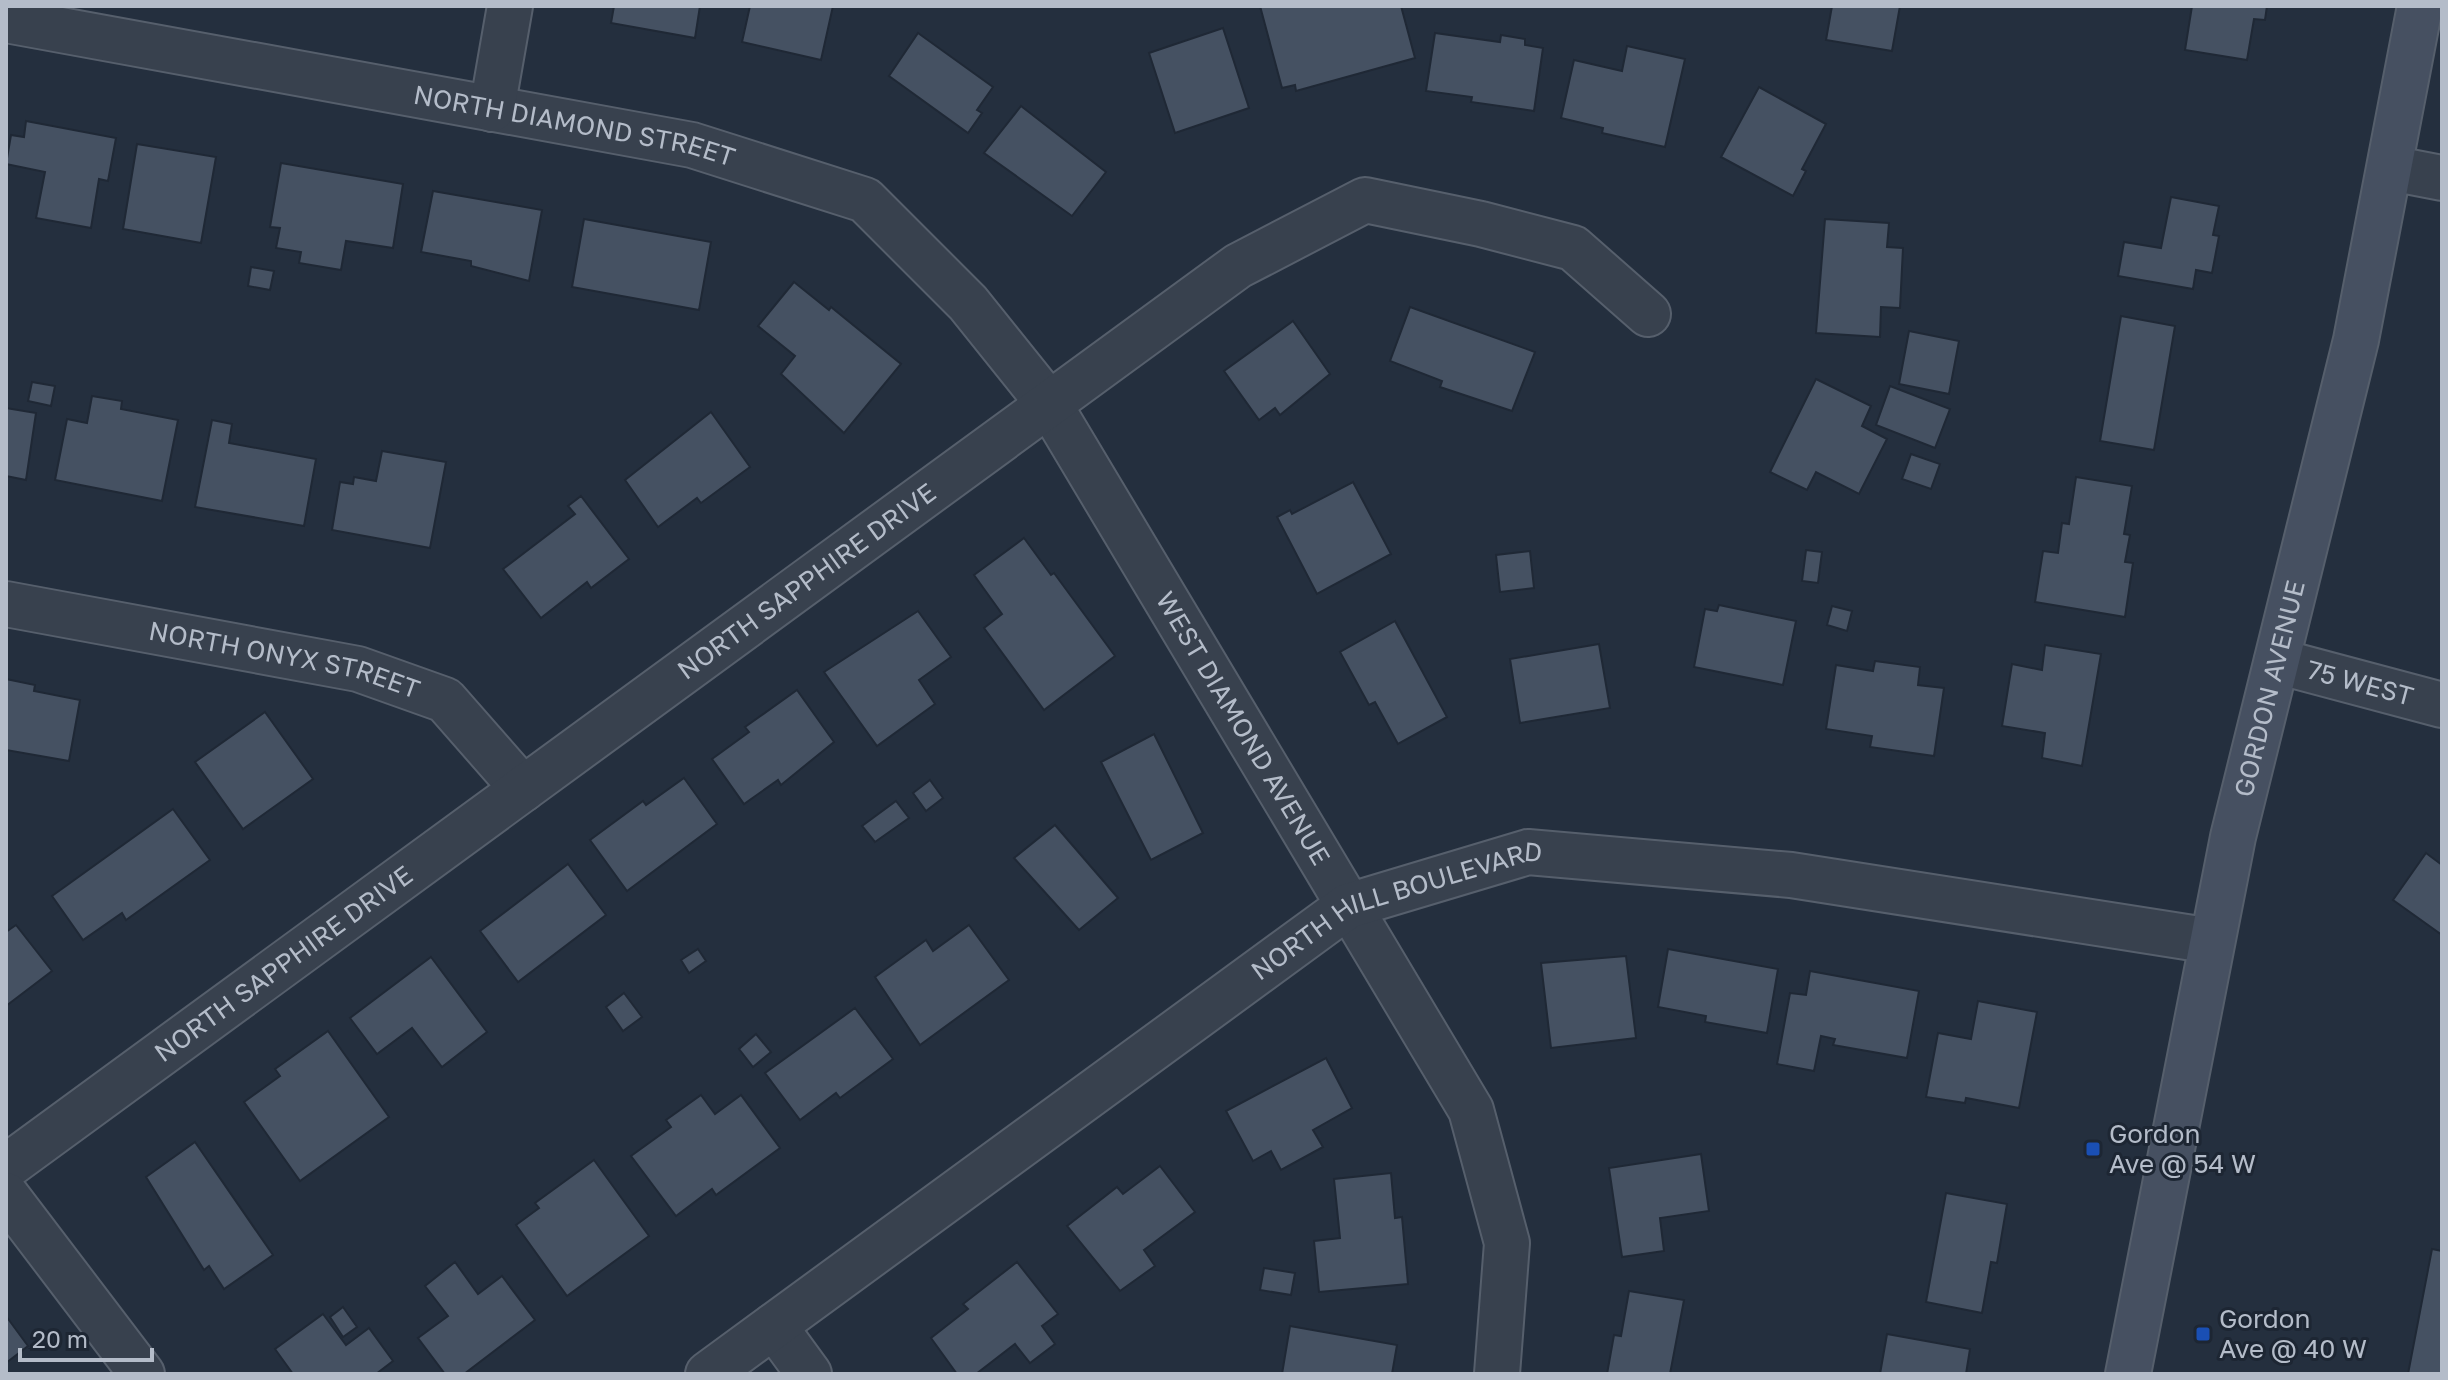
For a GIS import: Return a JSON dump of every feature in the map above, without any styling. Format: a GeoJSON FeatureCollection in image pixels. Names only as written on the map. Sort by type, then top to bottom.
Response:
{"type":"FeatureCollection","features":[{"type":"Feature","properties":{"kind":"main road","name":"GORDON AVENUE"},"geometry":{"type":"LineString","coordinates":[[2128,1374],[2212,941],[2336,425],[2390,168],[2420,6]]}},
{"type":"Feature","properties":{"kind":"street"},"geometry":{"type":"LineString","coordinates":[[492,109],[510,6]]}},
{"type":"Feature","properties":{"kind":"street","name":"NORTH DIAMOND STREET"},"geometry":{"type":"LineString","coordinates":[[6,20],[692,145],[865,200],[968,303],[1049,404]]}},
{"type":"Feature","properties":{"kind":"street"},"geometry":{"type":"LineString","coordinates":[[2390,168],[2442,178]]}},
{"type":"Feature","properties":{"kind":"street","name":"NORTH SAPPHIRE DRIVE"},"geometry":{"type":"LineString","coordinates":[[6,1167],[1238,266],[1365,200],[1481,224],[1573,248],[1648,314]]}},
{"type":"Feature","properties":{"kind":"street","name":"WEST DIAMOND AVENUE"},"geometry":{"type":"LineString","coordinates":[[1049,404],[1471,1110],[1507,1243],[1497,1374]]}},
{"type":"Feature","properties":{"kind":"street","name":"NORTH ONYX STREET"},"geometry":{"type":"LineString","coordinates":[[6,604],[358,669],[445,700],[523,789]]}},
{"type":"Feature","properties":{"kind":"street","name":"75 WEST"},"geometry":{"type":"LineString","coordinates":[[2277,661],[2442,705]]}},
{"type":"Feature","properties":{"kind":"street","name":"NORTH HILL BOULEVARD"},"geometry":{"type":"LineString","coordinates":[[708,1374],[1348,906],[1528,852],[1791,875],[2212,941]]}},
{"type":"Feature","properties":{"kind":"street"},"geometry":{"type":"LineString","coordinates":[[6,1195],[142,1374]]}},
{"type":"Feature","properties":{"kind":"street"},"geometry":{"type":"LineString","coordinates":[[774,1326],[809,1374]]}},
{"type":"Feature","properties":{"kind":"building"},"geometry":{"type":"Polygon","coordinates":[[[614,6],[700,6],[695,38],[611,23],[614,6]]]}},
{"type":"Feature","properties":{"kind":"building"},"geometry":{"type":"Polygon","coordinates":[[[750,6],[833,6],[821,60],[742,42],[750,6]]]}},
{"type":"Feature","properties":{"kind":"building"},"geometry":{"type":"Polygon","coordinates":[[[1260,6],[1401,6],[1415,58],[1296,91],[1295,85],[1282,88],[1260,6]]]}},
{"type":"Feature","properties":{"kind":"building"},"geometry":{"type":"Polygon","coordinates":[[[1832,6],[1900,6],[1892,51],[1826,40],[1832,6]]]}},
{"type":"Feature","properties":{"kind":"building"},"geometry":{"type":"Polygon","coordinates":[[[2192,6],[2267,6],[2265,20],[2254,19],[2247,60],[2185,50],[2192,6]]]}},
{"type":"Feature","properties":{"kind":"building"},"geometry":{"type":"Polygon","coordinates":[[[1223,28],[1249,108],[1175,133],[1149,53],[1223,28]]]}},
{"type":"Feature","properties":{"kind":"building"},"geometry":{"type":"Polygon","coordinates":[[[918,33],[993,87],[977,110],[982,113],[968,133],[889,76],[918,33]]]}},
{"type":"Feature","properties":{"kind":"building"},"geometry":{"type":"Polygon","coordinates":[[[1435,33],[1500,42],[1501,35],[1525,39],[1525,45],[1543,48],[1534,111],[1471,102],[1472,97],[1426,91],[1435,33]]]}},
{"type":"Feature","properties":{"kind":"building"},"geometry":{"type":"Polygon","coordinates":[[[1627,46],[1685,59],[1665,147],[1602,133],[1603,128],[1561,118],[1574,60],[1622,71],[1627,46]]]}},
{"type":"Feature","properties":{"kind":"building"},"geometry":{"type":"Polygon","coordinates":[[[1759,87],[1826,124],[1802,169],[1806,171],[1793,196],[1721,157],[1759,87]]]}},
{"type":"Feature","properties":{"kind":"building"},"geometry":{"type":"Polygon","coordinates":[[[1021,106],[1106,172],[1072,216],[984,153],[1021,106]]]}},
{"type":"Feature","properties":{"kind":"building"},"geometry":{"type":"Polygon","coordinates":[[[26,121],[116,138],[108,181],[99,179],[91,228],[36,218],[45,172],[6,164],[11,135],[24,137],[26,121]]]}},
{"type":"Feature","properties":{"kind":"building"},"geometry":{"type":"Polygon","coordinates":[[[137,144],[216,157],[201,243],[123,229],[137,144]]]}},
{"type":"Feature","properties":{"kind":"building"},"geometry":{"type":"Polygon","coordinates":[[[281,163],[403,184],[393,248],[346,241],[341,270],[299,263],[301,252],[276,248],[280,228],[270,227],[281,163]]]}},
{"type":"Feature","properties":{"kind":"building"},"geometry":{"type":"Polygon","coordinates":[[[433,191],[542,210],[529,281],[471,266],[471,261],[421,252],[433,191]]]}},
{"type":"Feature","properties":{"kind":"building"},"geometry":{"type":"Polygon","coordinates":[[[2171,197],[2219,206],[2213,235],[2219,236],[2212,273],[2196,270],[2193,289],[2118,276],[2124,242],[2161,248],[2171,197]]]}},
{"type":"Feature","properties":{"kind":"building"},"geometry":{"type":"Polygon","coordinates":[[[584,219],[711,242],[699,310],[572,287],[584,219]]]}},
{"type":"Feature","properties":{"kind":"building"},"geometry":{"type":"Polygon","coordinates":[[[1825,219],[1889,223],[1887,247],[1903,248],[1900,308],[1881,307],[1880,337],[1816,333],[1825,219]]]}},
{"type":"Feature","properties":{"kind":"building"},"geometry":{"type":"Polygon","coordinates":[[[251,267],[274,271],[270,290],[248,286],[251,267]]]}},
{"type":"Feature","properties":{"kind":"building"},"geometry":{"type":"Polygon","coordinates":[[[794,282],[829,310],[831,307],[901,364],[844,433],[781,374],[795,356],[758,326],[794,282]]]}},
{"type":"Feature","properties":{"kind":"building"},"geometry":{"type":"Polygon","coordinates":[[[1410,307],[1535,352],[1512,411],[1440,387],[1442,381],[1390,361],[1410,307]]]}},
{"type":"Feature","properties":{"kind":"building"},"geometry":{"type":"Polygon","coordinates":[[[2121,316],[2175,326],[2154,450],[2100,441],[2121,316]]]}},
{"type":"Feature","properties":{"kind":"building"},"geometry":{"type":"Polygon","coordinates":[[[1293,321],[1330,374],[1280,415],[1275,408],[1259,420],[1224,371],[1293,321]]]}},
{"type":"Feature","properties":{"kind":"building"},"geometry":{"type":"Polygon","coordinates":[[[1909,331],[1959,341],[1949,394],[1899,384],[1909,331]]]}},
{"type":"Feature","properties":{"kind":"building"},"geometry":{"type":"Polygon","coordinates":[[[1816,379],[1871,406],[1862,426],[1887,439],[1859,494],[1816,472],[1807,490],[1770,472],[1816,379]]]}},
{"type":"Feature","properties":{"kind":"building"},"geometry":{"type":"Polygon","coordinates":[[[32,382],[55,386],[51,406],[28,401],[32,382]]]}},
{"type":"Feature","properties":{"kind":"building"},"geometry":{"type":"Polygon","coordinates":[[[1890,386],[1950,409],[1935,448],[1876,425],[1890,386]]]}},
{"type":"Feature","properties":{"kind":"building"},"geometry":{"type":"Polygon","coordinates":[[[92,396],[122,401],[121,409],[178,420],[162,501],[55,480],[67,419],[87,423],[92,396]]]}},
{"type":"Feature","properties":{"kind":"building"},"geometry":{"type":"Polygon","coordinates":[[[6,408],[36,413],[26,480],[6,476],[6,408]]]}},
{"type":"Feature","properties":{"kind":"building"},"geometry":{"type":"Polygon","coordinates":[[[711,412],[750,467],[701,503],[697,498],[658,527],[625,480],[711,412]]]}},
{"type":"Feature","properties":{"kind":"building"},"geometry":{"type":"Polygon","coordinates":[[[212,420],[232,424],[229,443],[316,459],[304,526],[195,507],[212,420]]]}},
{"type":"Feature","properties":{"kind":"building"},"geometry":{"type":"Polygon","coordinates":[[[382,451],[446,462],[430,548],[332,530],[340,482],[353,484],[354,477],[376,481],[382,451]]]}},
{"type":"Feature","properties":{"kind":"building"},"geometry":{"type":"Polygon","coordinates":[[[1911,454],[1940,464],[1931,489],[1902,479],[1911,454]]]}},
{"type":"Feature","properties":{"kind":"building"},"geometry":{"type":"Polygon","coordinates":[[[2076,477],[2132,486],[2124,534],[2130,535],[2125,562],[2133,563],[2125,617],[2035,602],[2043,551],[2058,553],[2062,523],[2069,524],[2076,477]]]}},
{"type":"Feature","properties":{"kind":"building"},"geometry":{"type":"Polygon","coordinates":[[[1353,482],[1391,554],[1317,594],[1277,517],[1290,510],[1292,514],[1353,482]]]}},
{"type":"Feature","properties":{"kind":"building"},"geometry":{"type":"Polygon","coordinates":[[[581,496],[629,559],[591,588],[587,582],[541,618],[503,569],[575,514],[568,506],[581,496]]]}},
{"type":"Feature","properties":{"kind":"building"},"geometry":{"type":"Polygon","coordinates":[[[1024,538],[1115,656],[1044,710],[984,628],[1002,614],[974,575],[1024,538]]]}},
{"type":"Feature","properties":{"kind":"building"},"geometry":{"type":"Polygon","coordinates":[[[1806,550],[1822,552],[1818,583],[1802,581],[1806,550]]]}},
{"type":"Feature","properties":{"kind":"building"},"geometry":{"type":"Polygon","coordinates":[[[1530,551],[1534,588],[1500,592],[1496,555],[1530,551]]]}},
{"type":"Feature","properties":{"kind":"building"},"geometry":{"type":"Polygon","coordinates":[[[1719,605],[1796,621],[1783,685],[1694,667],[1705,609],[1717,611],[1719,605]]]}},
{"type":"Feature","properties":{"kind":"building"},"geometry":{"type":"Polygon","coordinates":[[[1832,606],[1852,611],[1847,631],[1827,625],[1832,606]]]}},
{"type":"Feature","properties":{"kind":"building"},"geometry":{"type":"Polygon","coordinates":[[[918,611],[951,657],[919,680],[935,704],[877,746],[824,672],[918,611]]]}},
{"type":"Feature","properties":{"kind":"building"},"geometry":{"type":"Polygon","coordinates":[[[1395,621],[1447,717],[1398,744],[1375,702],[1369,705],[1340,652],[1395,621]]]}},
{"type":"Feature","properties":{"kind":"building"},"geometry":{"type":"Polygon","coordinates":[[[1599,644],[1610,708],[1520,723],[1510,659],[1599,644]]]}},
{"type":"Feature","properties":{"kind":"building"},"geometry":{"type":"Polygon","coordinates":[[[2045,645],[2101,654],[2082,766],[2042,758],[2045,733],[2002,726],[2012,664],[2042,670],[2045,645]]]}},
{"type":"Feature","properties":{"kind":"building"},"geometry":{"type":"Polygon","coordinates":[[[1875,661],[1920,667],[1918,685],[1944,688],[1934,756],[1870,747],[1872,736],[1826,729],[1836,665],[1873,671],[1875,661]]]}},
{"type":"Feature","properties":{"kind":"building"},"geometry":{"type":"Polygon","coordinates":[[[6,679],[35,685],[34,691],[80,700],[69,761],[6,750],[6,679]]]}},
{"type":"Feature","properties":{"kind":"building"},"geometry":{"type":"Polygon","coordinates":[[[797,690],[834,742],[781,785],[778,780],[744,804],[712,759],[749,732],[745,727],[797,690]]]}},
{"type":"Feature","properties":{"kind":"building"},"geometry":{"type":"Polygon","coordinates":[[[265,712],[313,779],[243,829],[195,762],[265,712]]]}},
{"type":"Feature","properties":{"kind":"building"},"geometry":{"type":"Polygon","coordinates":[[[1154,734],[1203,833],[1151,860],[1101,762],[1154,734]]]}},
{"type":"Feature","properties":{"kind":"building"},"geometry":{"type":"Polygon","coordinates":[[[684,778],[717,824],[627,891],[590,840],[643,801],[646,805],[684,778]]]}},
{"type":"Feature","properties":{"kind":"building"},"geometry":{"type":"Polygon","coordinates":[[[930,780],[943,798],[926,811],[913,793],[930,780]]]}},
{"type":"Feature","properties":{"kind":"building"},"geometry":{"type":"Polygon","coordinates":[[[896,801],[909,818],[875,842],[862,826],[896,801]]]}},
{"type":"Feature","properties":{"kind":"building"},"geometry":{"type":"Polygon","coordinates":[[[173,809],[210,860],[126,920],[122,913],[83,940],[52,896],[173,809]]]}},
{"type":"Feature","properties":{"kind":"building"},"geometry":{"type":"Polygon","coordinates":[[[1055,825],[1118,898],[1079,930],[1014,858],[1055,825]]]}},
{"type":"Feature","properties":{"kind":"building"},"geometry":{"type":"Polygon","coordinates":[[[2426,853],[2442,865],[2442,935],[2393,900],[2426,853]]]}},
{"type":"Feature","properties":{"kind":"building"},"geometry":{"type":"Polygon","coordinates":[[[568,864],[606,915],[518,982],[480,931],[568,864]]]}},
{"type":"Feature","properties":{"kind":"building"},"geometry":{"type":"Polygon","coordinates":[[[16,925],[52,971],[6,1006],[6,932],[16,925]]]}},
{"type":"Feature","properties":{"kind":"building"},"geometry":{"type":"Polygon","coordinates":[[[969,925],[1009,980],[920,1045],[875,977],[926,940],[933,951],[969,925]]]}},
{"type":"Feature","properties":{"kind":"building"},"geometry":{"type":"Polygon","coordinates":[[[698,949],[706,961],[689,973],[681,960],[698,949]]]}},
{"type":"Feature","properties":{"kind":"building"},"geometry":{"type":"Polygon","coordinates":[[[1668,949],[1778,969],[1767,1033],[1705,1022],[1706,1016],[1658,1007],[1668,949]]]}},
{"type":"Feature","properties":{"kind":"building"},"geometry":{"type":"Polygon","coordinates":[[[1626,956],[1636,1038],[1551,1048],[1541,963],[1626,956]]]}},
{"type":"Feature","properties":{"kind":"building"},"geometry":{"type":"Polygon","coordinates":[[[431,957],[487,1032],[442,1067],[412,1028],[377,1054],[350,1018],[431,957]]]}},
{"type":"Feature","properties":{"kind":"building"},"geometry":{"type":"Polygon","coordinates":[[[1810,971],[1919,991],[1907,1058],[1833,1045],[1835,1039],[1821,1036],[1814,1071],[1777,1064],[1790,993],[1806,995],[1810,971]]]}},
{"type":"Feature","properties":{"kind":"building"},"geometry":{"type":"Polygon","coordinates":[[[624,993],[642,1017],[623,1031],[606,1007],[624,993]]]}},
{"type":"Feature","properties":{"kind":"building"},"geometry":{"type":"Polygon","coordinates":[[[1978,1001],[2037,1012],[2019,1108],[1966,1098],[1965,1103],[1926,1097],[1938,1033],[1971,1039],[1978,1001]]]}},
{"type":"Feature","properties":{"kind":"building"},"geometry":{"type":"Polygon","coordinates":[[[855,1008],[893,1059],[840,1098],[836,1093],[800,1120],[765,1073],[855,1008]]]}},
{"type":"Feature","properties":{"kind":"building"},"geometry":{"type":"Polygon","coordinates":[[[328,1031],[389,1117],[300,1181],[244,1102],[280,1076],[275,1069],[328,1031]]]}},
{"type":"Feature","properties":{"kind":"building"},"geometry":{"type":"Polygon","coordinates":[[[756,1034],[771,1052],[753,1067],[739,1049],[756,1034]]]}},
{"type":"Feature","properties":{"kind":"building"},"geometry":{"type":"Polygon","coordinates":[[[1326,1058],[1352,1108],[1313,1130],[1323,1147],[1281,1170],[1271,1151],[1253,1161],[1226,1111],[1326,1058]]]}},
{"type":"Feature","properties":{"kind":"building"},"geometry":{"type":"Polygon","coordinates":[[[701,1095],[715,1114],[741,1095],[780,1148],[716,1195],[712,1189],[676,1216],[631,1156],[671,1127],[666,1120],[701,1095]]]}},
{"type":"Feature","properties":{"kind":"building"},"geometry":{"type":"Polygon","coordinates":[[[195,1142],[273,1255],[224,1289],[209,1266],[204,1270],[146,1177],[195,1142]]]}},
{"type":"Feature","properties":{"kind":"building"},"geometry":{"type":"Polygon","coordinates":[[[1701,1154],[1709,1211],[1660,1218],[1664,1251],[1622,1257],[1609,1168],[1701,1154]]]}},
{"type":"Feature","properties":{"kind":"building"},"geometry":{"type":"Polygon","coordinates":[[[594,1160],[649,1236],[567,1296],[516,1225],[539,1208],[535,1203],[594,1160]]]}},
{"type":"Feature","properties":{"kind":"building"},"geometry":{"type":"Polygon","coordinates":[[[1160,1166],[1195,1212],[1144,1250],[1155,1266],[1120,1291],[1067,1226],[1117,1187],[1123,1194],[1160,1166]]]}},
{"type":"Feature","properties":{"kind":"building"},"geometry":{"type":"Polygon","coordinates":[[[1391,1173],[1395,1218],[1402,1217],[1408,1284],[1319,1292],[1314,1241],[1340,1238],[1334,1179],[1391,1173]]]}},
{"type":"Feature","properties":{"kind":"building"},"geometry":{"type":"Polygon","coordinates":[[[1946,1193],[2007,1204],[1997,1263],[1991,1262],[1982,1313],[1926,1302],[1946,1193]]]}},
{"type":"Feature","properties":{"kind":"building"},"geometry":{"type":"Polygon","coordinates":[[[2432,1249],[2442,1251],[2442,1374],[2408,1374],[2432,1249]]]}},
{"type":"Feature","properties":{"kind":"building"},"geometry":{"type":"Polygon","coordinates":[[[455,1262],[478,1294],[502,1276],[535,1320],[464,1374],[445,1374],[418,1338],[448,1316],[425,1286],[455,1262]]]}},
{"type":"Feature","properties":{"kind":"building"},"geometry":{"type":"Polygon","coordinates":[[[1017,1262],[1058,1314],[1042,1326],[1055,1344],[1030,1363],[1015,1344],[976,1374],[957,1374],[931,1338],[968,1309],[963,1304],[1017,1262]]]}},
{"type":"Feature","properties":{"kind":"building"},"geometry":{"type":"Polygon","coordinates":[[[1264,1268],[1295,1273],[1291,1295],[1260,1290],[1264,1268]]]}},
{"type":"Feature","properties":{"kind":"building"},"geometry":{"type":"Polygon","coordinates":[[[1629,1291],[1684,1300],[1670,1374],[1607,1374],[1614,1335],[1621,1336],[1629,1291]]]}},
{"type":"Feature","properties":{"kind":"building"},"geometry":{"type":"Polygon","coordinates":[[[343,1307],[357,1327],[343,1337],[330,1317],[343,1307]]]}},
{"type":"Feature","properties":{"kind":"building"},"geometry":{"type":"Polygon","coordinates":[[[323,1314],[346,1345],[369,1328],[393,1361],[376,1374],[293,1374],[275,1349],[323,1314]]]}},
{"type":"Feature","properties":{"kind":"building"},"geometry":{"type":"Polygon","coordinates":[[[6,1316],[28,1346],[6,1363],[6,1316]]]}},
{"type":"Feature","properties":{"kind":"building"},"geometry":{"type":"Polygon","coordinates":[[[1290,1326],[1397,1345],[1392,1374],[1282,1374],[1290,1326]]]}},
{"type":"Feature","properties":{"kind":"building"},"geometry":{"type":"Polygon","coordinates":[[[1887,1334],[1970,1349],[1966,1374],[1880,1374],[1887,1334]]]}},
{"type":"Feature","properties":{"kind":"place","name":"Gordon Ave @ 54 W"},"geometry":{"type":"Point","coordinates":[2093,1149]}},
{"type":"Feature","properties":{"kind":"place","name":"Gordon Ave @ 40 W"},"geometry":{"type":"Point","coordinates":[2203,1334]}}]}
